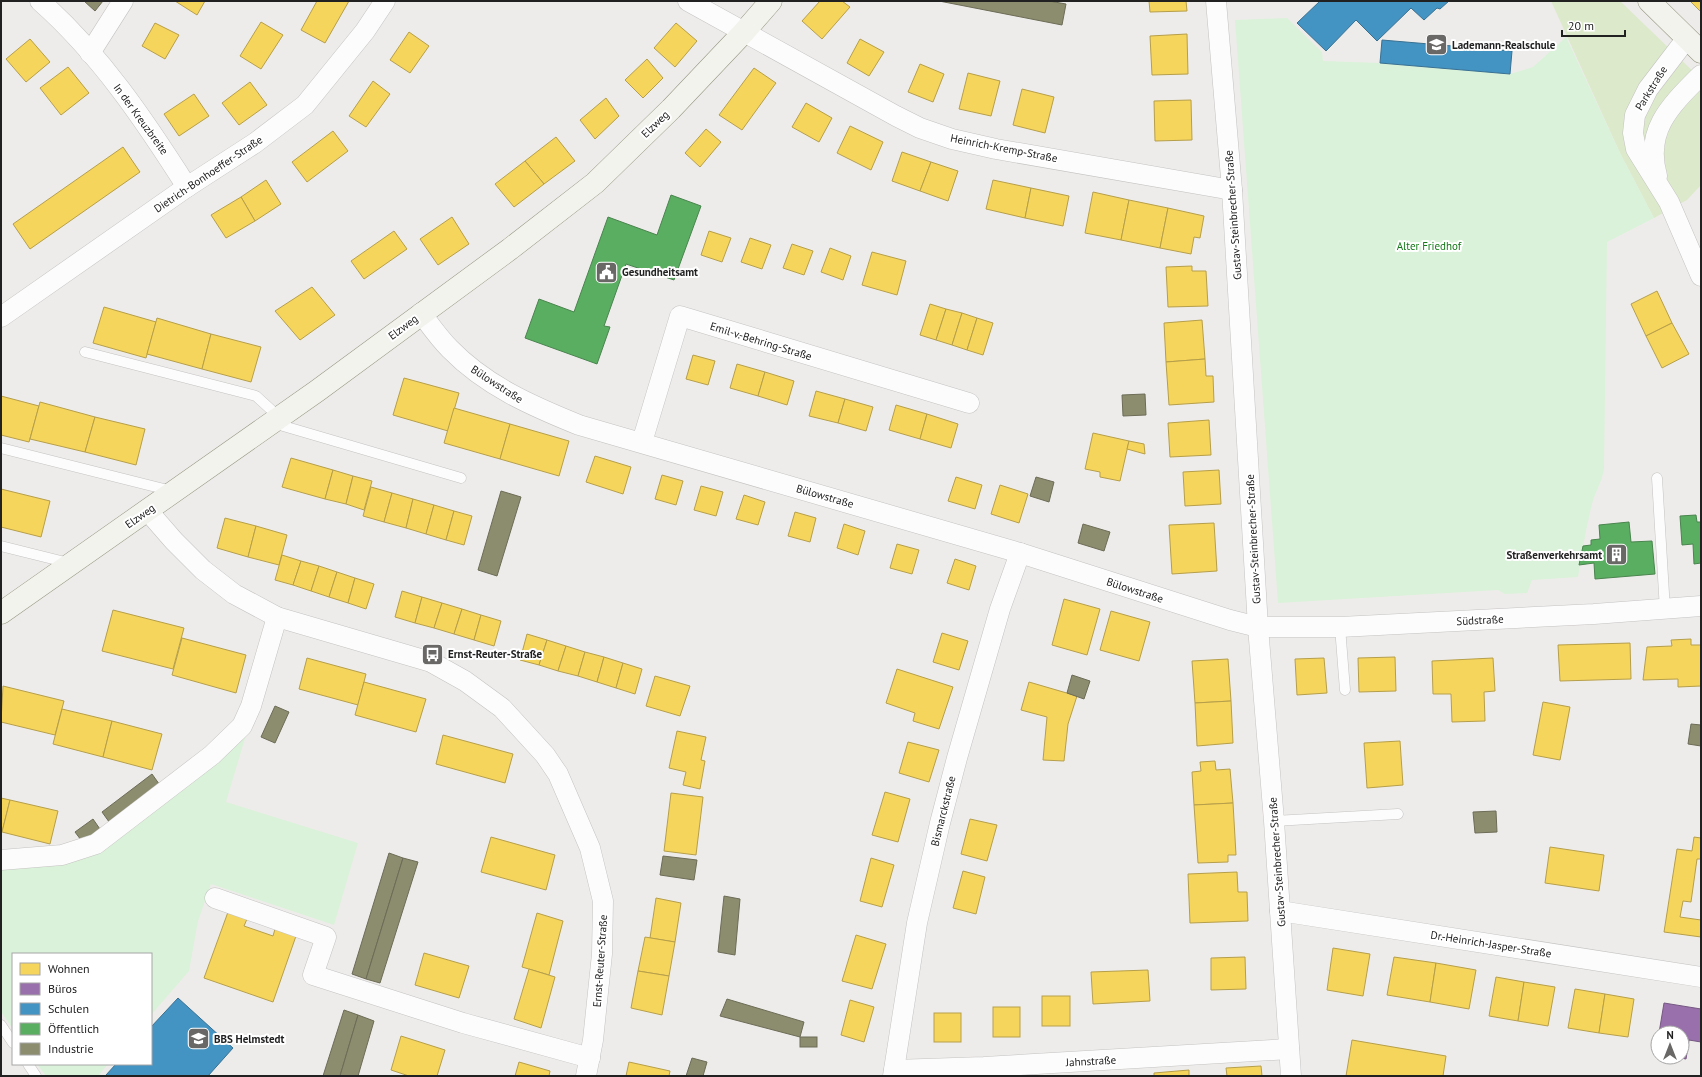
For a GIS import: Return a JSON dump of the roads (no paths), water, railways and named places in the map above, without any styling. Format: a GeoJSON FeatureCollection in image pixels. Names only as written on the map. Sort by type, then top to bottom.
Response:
{"type":"FeatureCollection","features":[{"type":"Feature","properties":{"kind":"street","name":"In der Kreuzbreite"},"geometry":{"type":"LineString","coordinates":[[40,1],[90,53],[131,101],[187,187]]}},
{"type":"Feature","properties":{"kind":"street"},"geometry":{"type":"LineString","coordinates":[[90,53],[123,1]]}},
{"type":"Feature","properties":{"kind":"street","name":"Dietrich-Bonhoeffer-Straße"},"geometry":{"type":"LineString","coordinates":[[1,317],[187,187],[255,143],[305,105],[365,31],[385,1]]}},
{"type":"Feature","properties":{"kind":"street","name":"Heinrich-Kremp-Straße"},"geometry":{"type":"LineString","coordinates":[[688,1],[920,128],[952,139],[996,149],[1232,190]]}},
{"type":"Feature","properties":{"kind":"street","name":"Elzweg"},"geometry":{"type":"LineString","coordinates":[[1,613],[275,420],[510,249],[595,183],[671,109],[744,32],[771,1]]}},
{"type":"Feature","properties":{"kind":"street","name":"Gustav-Steinbrecher-Straße"},"geometry":{"type":"LineString","coordinates":[[1216,1],[1232,190],[1258,627],[1274,821],[1291,1076]]}},
{"type":"Feature","properties":{"kind":"street"},"geometry":{"type":"LineString","coordinates":[[1649,1],[1694,45]]}},
{"type":"Feature","properties":{"kind":"street","name":"Parkstraße"},"geometry":{"type":"LineString","coordinates":[[1660,185],[1636,149],[1633,133],[1635,115],[1656,76],[1694,45]]}},
{"type":"Feature","properties":{"kind":"street","name":"Parkstraße"},"geometry":{"type":"LineString","coordinates":[[1701,75],[1680,96],[1660,123],[1655,134],[1653,163],[1660,185],[1701,276]]}},
{"type":"Feature","properties":{"kind":"street","name":"Bülowstraße"},"geometry":{"type":"LineString","coordinates":[[421,313],[450,349],[479,374],[512,396],[579,425],[642,442],[1020,553],[1230,620],[1258,627]]}},
{"type":"Feature","properties":{"kind":"street","name":"Emil-v.-Behring-Straße"},"geometry":{"type":"LineString","coordinates":[[642,442],[680,316],[969,403]]}},
{"type":"Feature","properties":{"kind":"street","name":"Ernst-Reuter-Straße"},"geometry":{"type":"LineString","coordinates":[[147,510],[174,541],[203,570],[234,594],[277,617],[431,662],[465,681],[502,708],[545,755],[558,774],[590,848],[603,901],[602,954],[593,1040],[588,1067],[313,975],[326,937],[215,898]]}},
{"type":"Feature","properties":{"kind":"street","name":"Bismarckstraße"},"geometry":{"type":"LineString","coordinates":[[894,1073],[917,923],[940,823],[1000,609],[1020,553]]}},
{"type":"Feature","properties":{"kind":"street","name":"Südstraße"},"geometry":{"type":"LineString","coordinates":[[1258,627],[1340,627],[1665,610],[1701,606]]}},
{"type":"Feature","properties":{"kind":"street"},"geometry":{"type":"LineString","coordinates":[[1,860],[62,855],[96,844],[218,750],[242,726],[251,706],[277,617]]}},
{"type":"Feature","properties":{"kind":"street","name":"Dr.-Heinrich-Jasper-Straße"},"geometry":{"type":"LineString","coordinates":[[1280,911],[1701,977]]}},
{"type":"Feature","properties":{"kind":"street","name":"Jahnstraße"},"geometry":{"type":"LineString","coordinates":[[894,1073],[1289,1049]]}},
{"type":"Feature","properties":{"kind":"lane"},"geometry":{"type":"LineString","coordinates":[[85,352],[256,396],[275,420],[461,478]]}},
{"type":"Feature","properties":{"kind":"lane"},"geometry":{"type":"LineString","coordinates":[[1,448],[174,492]]}},
{"type":"Feature","properties":{"kind":"lane"},"geometry":{"type":"LineString","coordinates":[[1657,478],[1665,610]]}},
{"type":"Feature","properties":{"kind":"lane"},"geometry":{"type":"LineString","coordinates":[[1,546],[72,564]]}},
{"type":"Feature","properties":{"kind":"lane"},"geometry":{"type":"LineString","coordinates":[[1340,627],[1345,690]]}},
{"type":"Feature","properties":{"kind":"lane"},"geometry":{"type":"LineString","coordinates":[[1274,821],[1398,814]]}},
{"type":"Feature","properties":{"kind":"lane"},"geometry":{"type":"LineString","coordinates":[[1,1025],[12,1042]]}},
{"type":"Feature","properties":{"kind":"lane"},"geometry":{"type":"LineString","coordinates":[[29,1065],[36,1076]]}},
{"type":"Feature","properties":{"kind":"place","name":"Lademann-Realschule"},"geometry":{"type":"Point","coordinates":[1436,45]}},
{"type":"Feature","properties":{"kind":"place","name":"Gesundheitsamt"},"geometry":{"type":"Point","coordinates":[606,272]}},
{"type":"Feature","properties":{"kind":"place","name":"Straßenverkehrsamt"},"geometry":{"type":"Point","coordinates":[1617,555]}},
{"type":"Feature","properties":{"kind":"place","name":"Ernst-Reuter-Straße"},"geometry":{"type":"Point","coordinates":[433,654]}},
{"type":"Feature","properties":{"kind":"place","name":"BBS Helmstedt"},"geometry":{"type":"Point","coordinates":[198,1039]}},
{"type":"Feature","properties":{"kind":"park label","name":"Alter Friedhof"},"geometry":{"type":"Point","coordinates":[1429,246]}}]}
